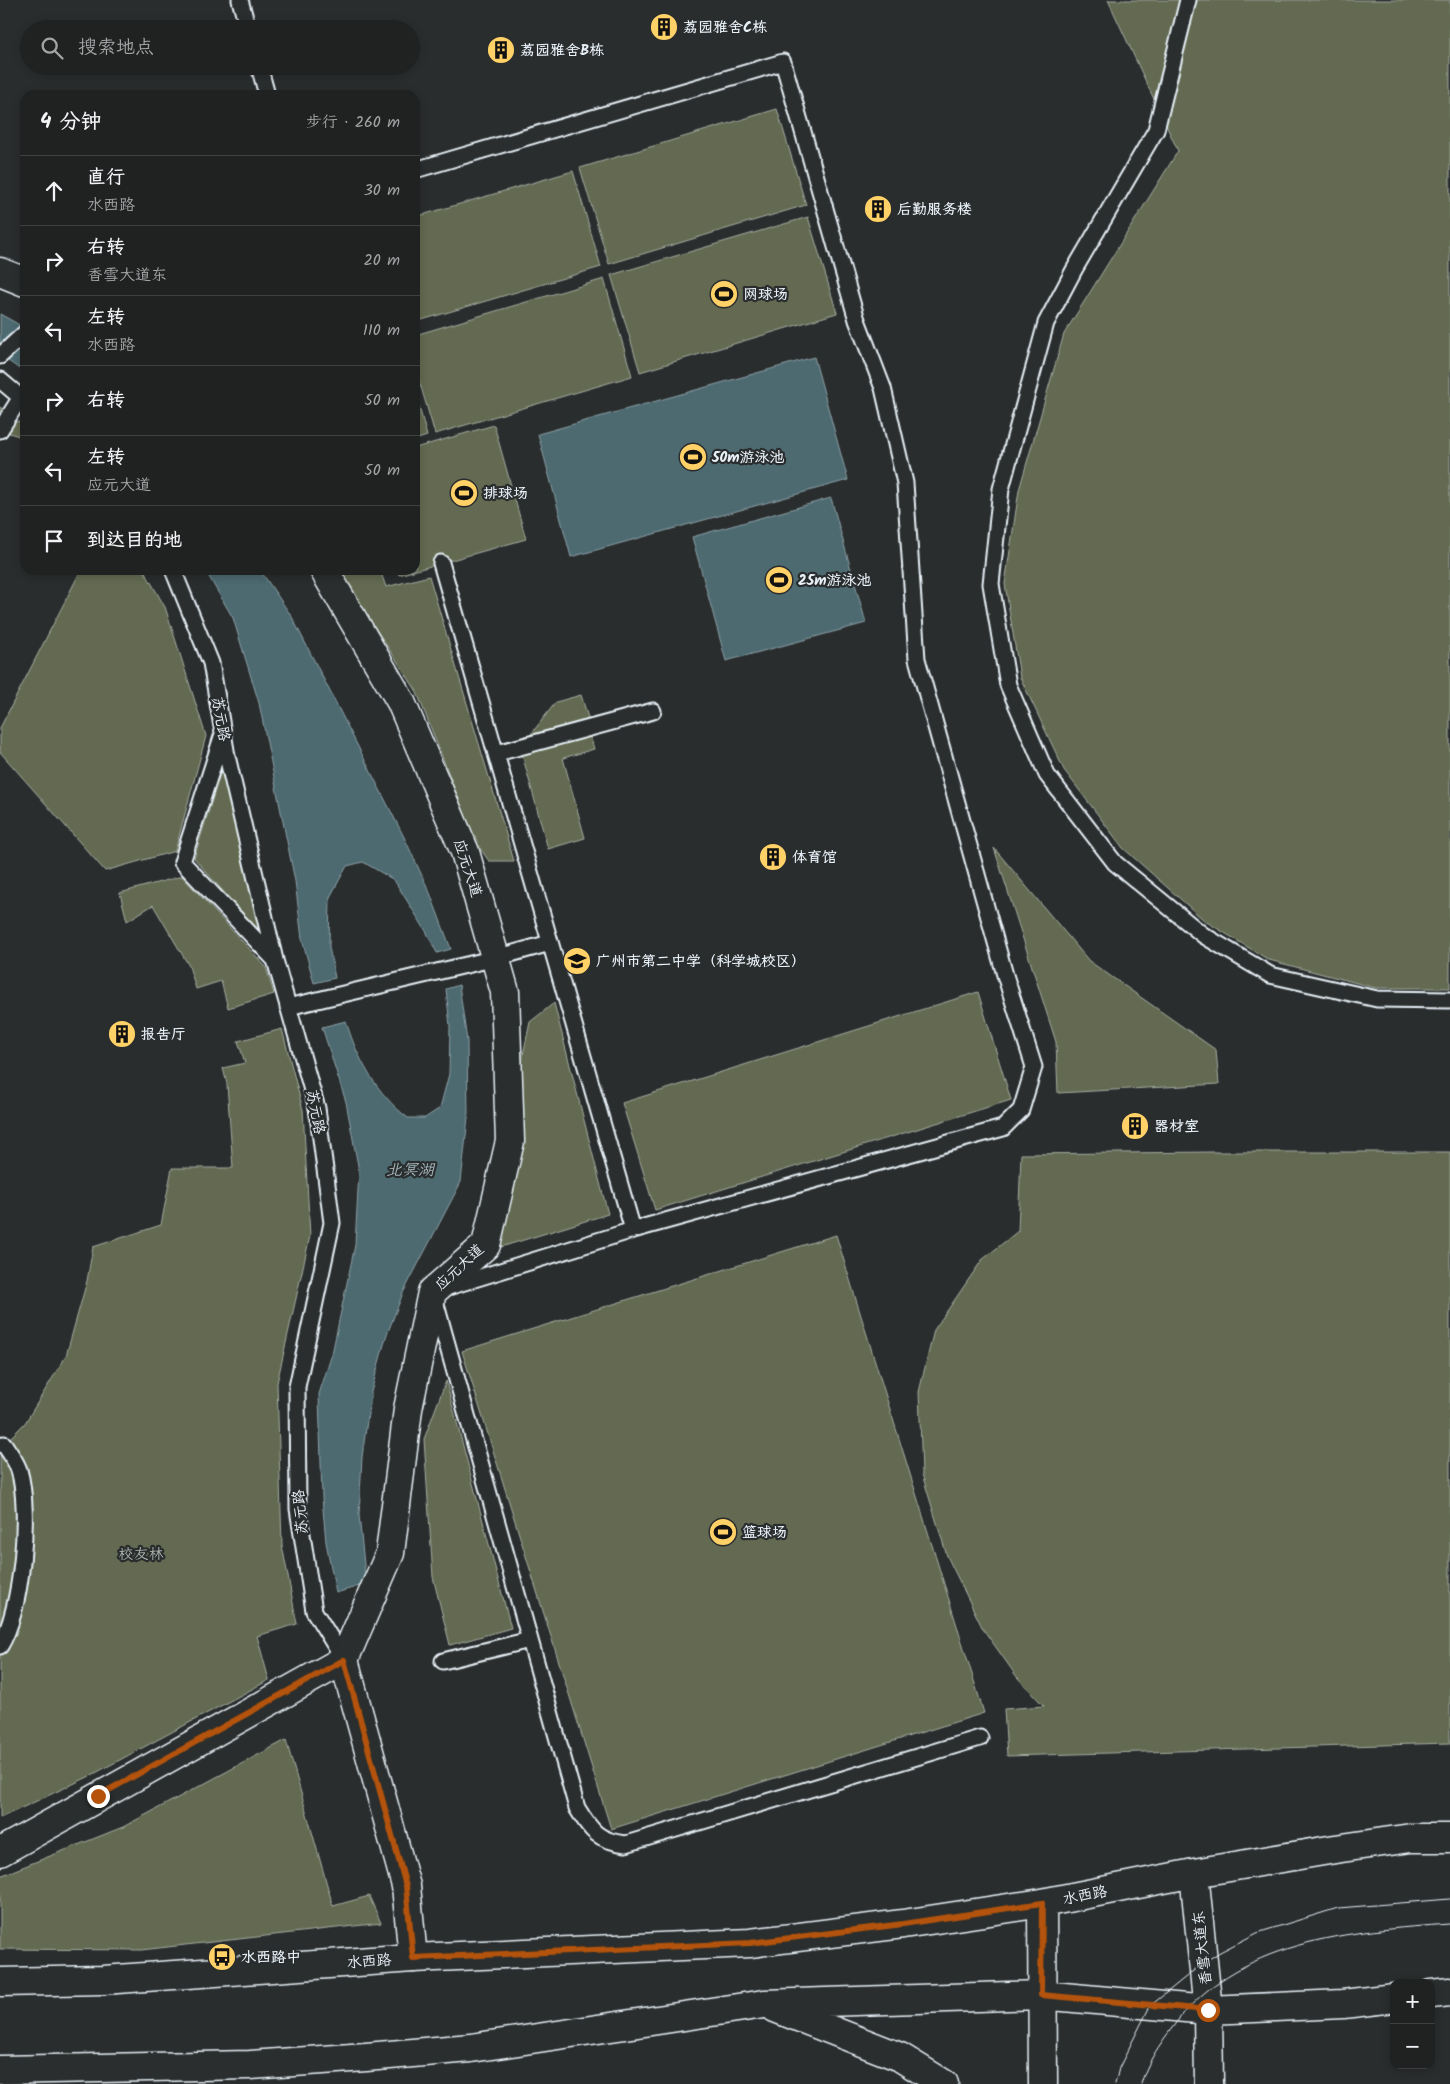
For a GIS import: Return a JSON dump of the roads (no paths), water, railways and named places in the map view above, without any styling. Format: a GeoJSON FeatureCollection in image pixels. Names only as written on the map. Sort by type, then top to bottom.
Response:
{"type":"FeatureCollection","features":[{"type":"Feature","properties":{"kind":"main road"},"geometry":{"type":"LineString","coordinates":[[0,272],[20,280]]}},
{"type":"Feature","properties":{"kind":"main road","name":"应元大道"},"geometry":{"type":"LineString","coordinates":[[327,575],[401,702],[465,852],[505,992],[510,1141],[486,1245],[432,1292],[408,1409],[390,1553],[344,1660]]}},
{"type":"Feature","properties":{"kind":"main road"},"geometry":{"type":"LineString","coordinates":[[0,1852],[344,1660],[406,1886],[413,1958]]}},
{"type":"Feature","properties":{"kind":"main road","name":"水西路"},"geometry":{"type":"LineString","coordinates":[[0,1982],[104,1980],[413,1958],[750,1943],[903,1924],[1042,1903],[1194,1873],[1411,1838],[1450,1838]]}},
{"type":"Feature","properties":{"kind":"main road","name":"香雪大道东"},"geometry":{"type":"LineString","coordinates":[[1194,1873],[1208,2010],[1210,2084]]}},
{"type":"Feature","properties":{"kind":"main road"},"geometry":{"type":"LineString","coordinates":[[1042,1903],[1041,1995],[1043,2084]]}},
{"type":"Feature","properties":{"kind":"main road"},"geometry":{"type":"LineString","coordinates":[[1435,1994],[1450,1992]]}},
{"type":"Feature","properties":{"kind":"main road"},"geometry":{"type":"LineString","coordinates":[[0,2070],[240,2066],[471,2048],[764,2004],[1041,1995],[1208,2010],[1343,2004],[1390,1998]]}},
{"type":"Feature","properties":{"kind":"main road"},"geometry":{"type":"LineString","coordinates":[[764,2004],[900,2057],[944,2084]]}},
{"type":"Feature","properties":{"kind":"lane"},"geometry":{"type":"LineString","coordinates":[[240,0],[246,20]]}},
{"type":"Feature","properties":{"kind":"lane"},"geometry":{"type":"LineString","coordinates":[[1188,0],[1156,130],[1074,270],[1046,323],[1001,489],[991,584],[1008,685],[1047,775],[1115,863],[1203,935],[1270,975],[1377,999],[1450,1000]]}},
{"type":"Feature","properties":{"kind":"lane"},"geometry":{"type":"LineString","coordinates":[[420,169],[783,62],[857,320],[883,388],[905,483],[917,659],[1005,975],[1034,1068],[1021,1110],[1003,1128],[633,1230],[432,1292],[577,1808],[588,1826],[607,1842],[626,1844],[980,1738]]}},
{"type":"Feature","properties":{"kind":"lane"},"geometry":{"type":"LineString","coordinates":[[261,75],[266,90]]}},
{"type":"Feature","properties":{"kind":"lane"},"geometry":{"type":"LineString","coordinates":[[0,356],[20,338]]}},
{"type":"Feature","properties":{"kind":"lane"},"geometry":{"type":"LineString","coordinates":[[0,380],[20,397]]}},
{"type":"Feature","properties":{"kind":"lane"},"geometry":{"type":"LineString","coordinates":[[0,430],[20,403]]}},
{"type":"Feature","properties":{"kind":"lane"},"geometry":{"type":"LineString","coordinates":[[441,563],[633,1230]]}},
{"type":"Feature","properties":{"kind":"lane","name":"苏元路"},"geometry":{"type":"LineString","coordinates":[[175,575],[211,663],[223,733],[275,960],[317,1108],[332,1223],[297,1387],[298,1509],[314,1611],[344,1660]]}},
{"type":"Feature","properties":{"kind":"lane"},"geometry":{"type":"LineString","coordinates":[[497,753],[653,711]]}},
{"type":"Feature","properties":{"kind":"lane"},"geometry":{"type":"LineString","coordinates":[[223,733],[182,862],[275,960]]}},
{"type":"Feature","properties":{"kind":"lane"},"geometry":{"type":"LineString","coordinates":[[288,1007],[496,958],[550,943]]}},
{"type":"Feature","properties":{"kind":"lane"},"geometry":{"type":"LineString","coordinates":[[0,1646],[9,1632],[21,1579],[24,1514],[19,1470],[4,1444]]}},
{"type":"Feature","properties":{"kind":"lane"},"geometry":{"type":"LineString","coordinates":[[443,1661],[530,1640]]}},
{"type":"Feature","properties":{"kind":"water"},"geometry":{"type":"Polygon","coordinates":[[[0,314],[20,325],[20,369],[0,355],[0,314]]]}},
{"type":"Feature","properties":{"kind":"water","name":"50m游泳池"},"geometry":{"type":"Polygon","coordinates":[[[814,357],[848,480],[571,557],[538,434],[814,357]]]}},
{"type":"Feature","properties":{"kind":"water","name":"25m游泳池"},"geometry":{"type":"Polygon","coordinates":[[[831,498],[866,623],[726,661],[692,537],[831,498]]]}},
{"type":"Feature","properties":{"kind":"water"},"geometry":{"type":"Polygon","coordinates":[[[208,575],[263,575],[292,617],[404,837],[430,893],[451,949],[437,953],[426,931],[394,880],[363,862],[347,866],[330,897],[329,947],[335,978],[314,983],[302,939],[295,881],[259,703],[233,618],[208,575]]]}},
{"type":"Feature","properties":{"kind":"water","name":"北冥湖"},"geometry":{"type":"Polygon","coordinates":[[[459,985],[467,1041],[468,1117],[461,1182],[403,1293],[386,1337],[371,1392],[362,1457],[359,1515],[366,1584],[336,1593],[326,1542],[322,1498],[319,1394],[332,1354],[355,1245],[359,1171],[346,1102],[322,1027],[346,1021],[362,1062],[378,1087],[408,1118],[425,1118],[440,1108],[449,1074],[450,1026],[446,989],[459,985]]]}},
{"type":"Feature","properties":{"kind":"tram line"},"geometry":{"type":"LineString","coordinates":[[1115,2084],[1119,2068],[1150,2006],[1203,1963],[1220,1952],[1257,1933],[1338,1908],[1450,1899]]}},
{"type":"Feature","properties":{"kind":"tram line"},"geometry":{"type":"LineString","coordinates":[[1141,2084],[1158,2048],[1172,2028],[1198,1999],[1228,1976],[1261,1958],[1297,1946],[1335,1937],[1373,1931],[1450,1924]]}},
{"type":"Feature","properties":{"kind":"place","name":"荔园雅舍C栋"},"geometry":{"type":"Point","coordinates":[664,27]}},
{"type":"Feature","properties":{"kind":"place","name":"荔园雅舍B栋"},"geometry":{"type":"Point","coordinates":[501,50]}},
{"type":"Feature","properties":{"kind":"place","name":"后勤服务楼"},"geometry":{"type":"Point","coordinates":[878,209]}},
{"type":"Feature","properties":{"kind":"place","name":"网球场"},"geometry":{"type":"Point","coordinates":[724,294]}},
{"type":"Feature","properties":{"kind":"place","name":"50m游泳池"},"geometry":{"type":"Point","coordinates":[693,457]}},
{"type":"Feature","properties":{"kind":"place","name":"排球场"},"geometry":{"type":"Point","coordinates":[464,493]}},
{"type":"Feature","properties":{"kind":"place","name":"25m游泳池"},"geometry":{"type":"Point","coordinates":[779,580]}},
{"type":"Feature","properties":{"kind":"place","name":"体育馆"},"geometry":{"type":"Point","coordinates":[773,857]}},
{"type":"Feature","properties":{"kind":"place","name":"广州市第二中学（科学城校区）"},"geometry":{"type":"Point","coordinates":[577,961]}},
{"type":"Feature","properties":{"kind":"place","name":"报告厅"},"geometry":{"type":"Point","coordinates":[122,1034]}},
{"type":"Feature","properties":{"kind":"place","name":"器材室"},"geometry":{"type":"Point","coordinates":[1135,1126]}},
{"type":"Feature","properties":{"kind":"place","name":"篮球场"},"geometry":{"type":"Point","coordinates":[723,1532]}},
{"type":"Feature","properties":{"kind":"place","name":"水西路中"},"geometry":{"type":"Point","coordinates":[222,1957]}},
{"type":"Feature","properties":{"kind":"park label","name":"校友林"},"geometry":{"type":"Point","coordinates":[141,1554]}}]}
